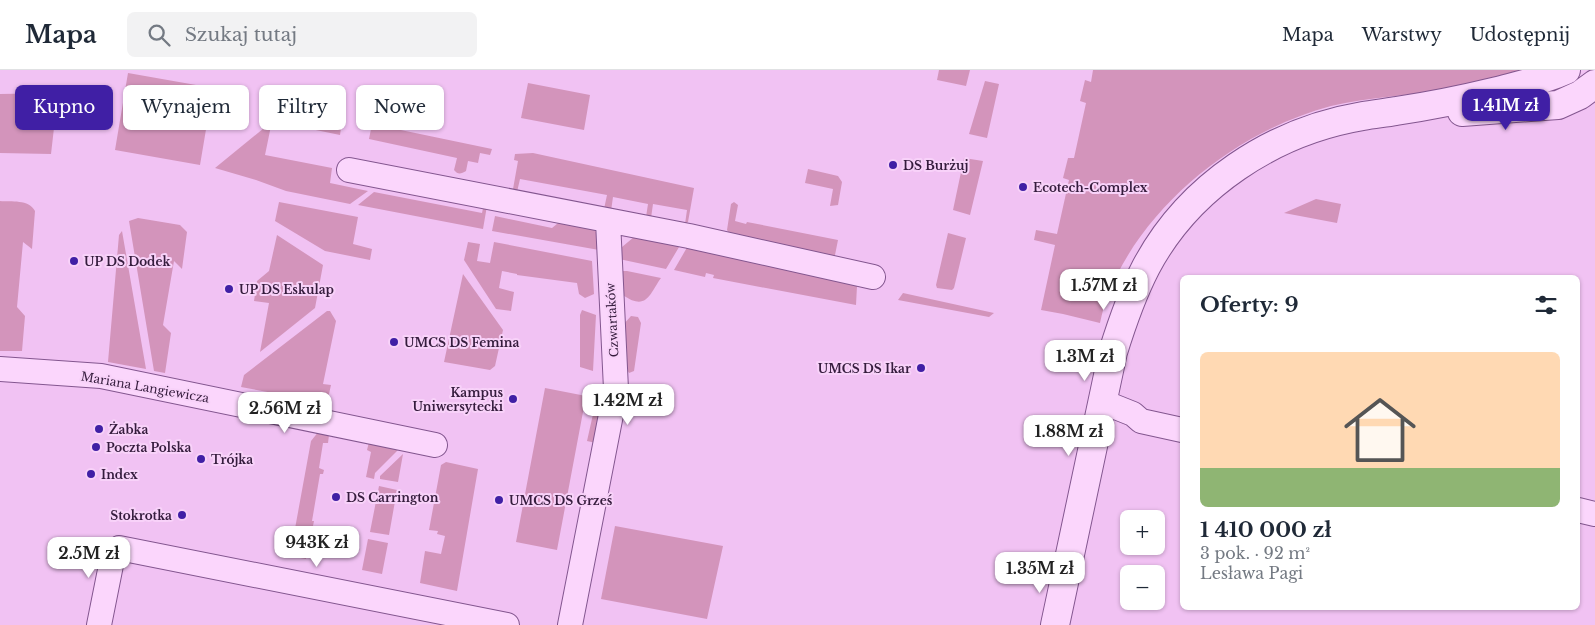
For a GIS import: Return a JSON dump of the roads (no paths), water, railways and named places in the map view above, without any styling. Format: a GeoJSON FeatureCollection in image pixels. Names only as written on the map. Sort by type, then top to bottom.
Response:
{"type":"FeatureCollection","features":[{"type":"Feature","properties":{"kind":"street"},"geometry":{"type":"LineString","coordinates":[[1055,625],[1116,344],[1146,266],[1161,243],[1191,205],[1224,175],[1286,138],[1343,120],[1464,99],[1522,85],[1566,70]]}},
{"type":"Feature","properties":{"kind":"street"},"geometry":{"type":"LineString","coordinates":[[1395,112],[1455,112],[1549,107],[1570,101],[1595,84]]}},
{"type":"Feature","properties":{"kind":"street"},"geometry":{"type":"LineString","coordinates":[[349,170],[608,222],[688,236],[873,277]]}},
{"type":"Feature","properties":{"kind":"street","name":"Czwartaków"},"geometry":{"type":"LineString","coordinates":[[570,625],[616,389],[608,222]]}},
{"type":"Feature","properties":{"kind":"street","name":"Mariana Langiewicza"},"geometry":{"type":"LineString","coordinates":[[0,368],[101,376],[436,444]]}},
{"type":"Feature","properties":{"kind":"street"},"geometry":{"type":"LineString","coordinates":[[1103,402],[1132,414],[1141,421],[1180,430]]}},
{"type":"Feature","properties":{"kind":"street"},"geometry":{"type":"LineString","coordinates":[[1580,510],[1595,514]]}},
{"type":"Feature","properties":{"kind":"street"},"geometry":{"type":"LineString","coordinates":[[99,625],[112,560],[119,548],[506,625]]}},
{"type":"Feature","properties":{"kind":"place","name":"DS Burżuj"},"geometry":{"type":"Point","coordinates":[893,165]}},
{"type":"Feature","properties":{"kind":"place","name":"Ecotech-Complex"},"geometry":{"type":"Point","coordinates":[1023,187]}},
{"type":"Feature","properties":{"kind":"place","name":"UP DS Dodek"},"geometry":{"type":"Point","coordinates":[74,261]}},
{"type":"Feature","properties":{"kind":"place","name":"UP DS Eskulap"},"geometry":{"type":"Point","coordinates":[229,289]}},
{"type":"Feature","properties":{"kind":"place","name":"UMCS DS Femina"},"geometry":{"type":"Point","coordinates":[394,342]}},
{"type":"Feature","properties":{"kind":"place","name":"UMCS DS Ikar"},"geometry":{"type":"Point","coordinates":[921,368]}},
{"type":"Feature","properties":{"kind":"place","name":"Kampus Uniwersytecki"},"geometry":{"type":"Point","coordinates":[513,399]}},
{"type":"Feature","properties":{"kind":"place","name":"Żabka"},"geometry":{"type":"Point","coordinates":[99,429]}},
{"type":"Feature","properties":{"kind":"place","name":"Poczta Polska"},"geometry":{"type":"Point","coordinates":[96,447]}},
{"type":"Feature","properties":{"kind":"place","name":"Trójka"},"geometry":{"type":"Point","coordinates":[201,459]}},
{"type":"Feature","properties":{"kind":"place","name":"Index"},"geometry":{"type":"Point","coordinates":[91,474]}},
{"type":"Feature","properties":{"kind":"place","name":"DS Carrington"},"geometry":{"type":"Point","coordinates":[336,497]}},
{"type":"Feature","properties":{"kind":"place","name":"UMCS DS Grześ"},"geometry":{"type":"Point","coordinates":[499,500]}},
{"type":"Feature","properties":{"kind":"place","name":"Stokrotka"},"geometry":{"type":"Point","coordinates":[182,515]}}]}
